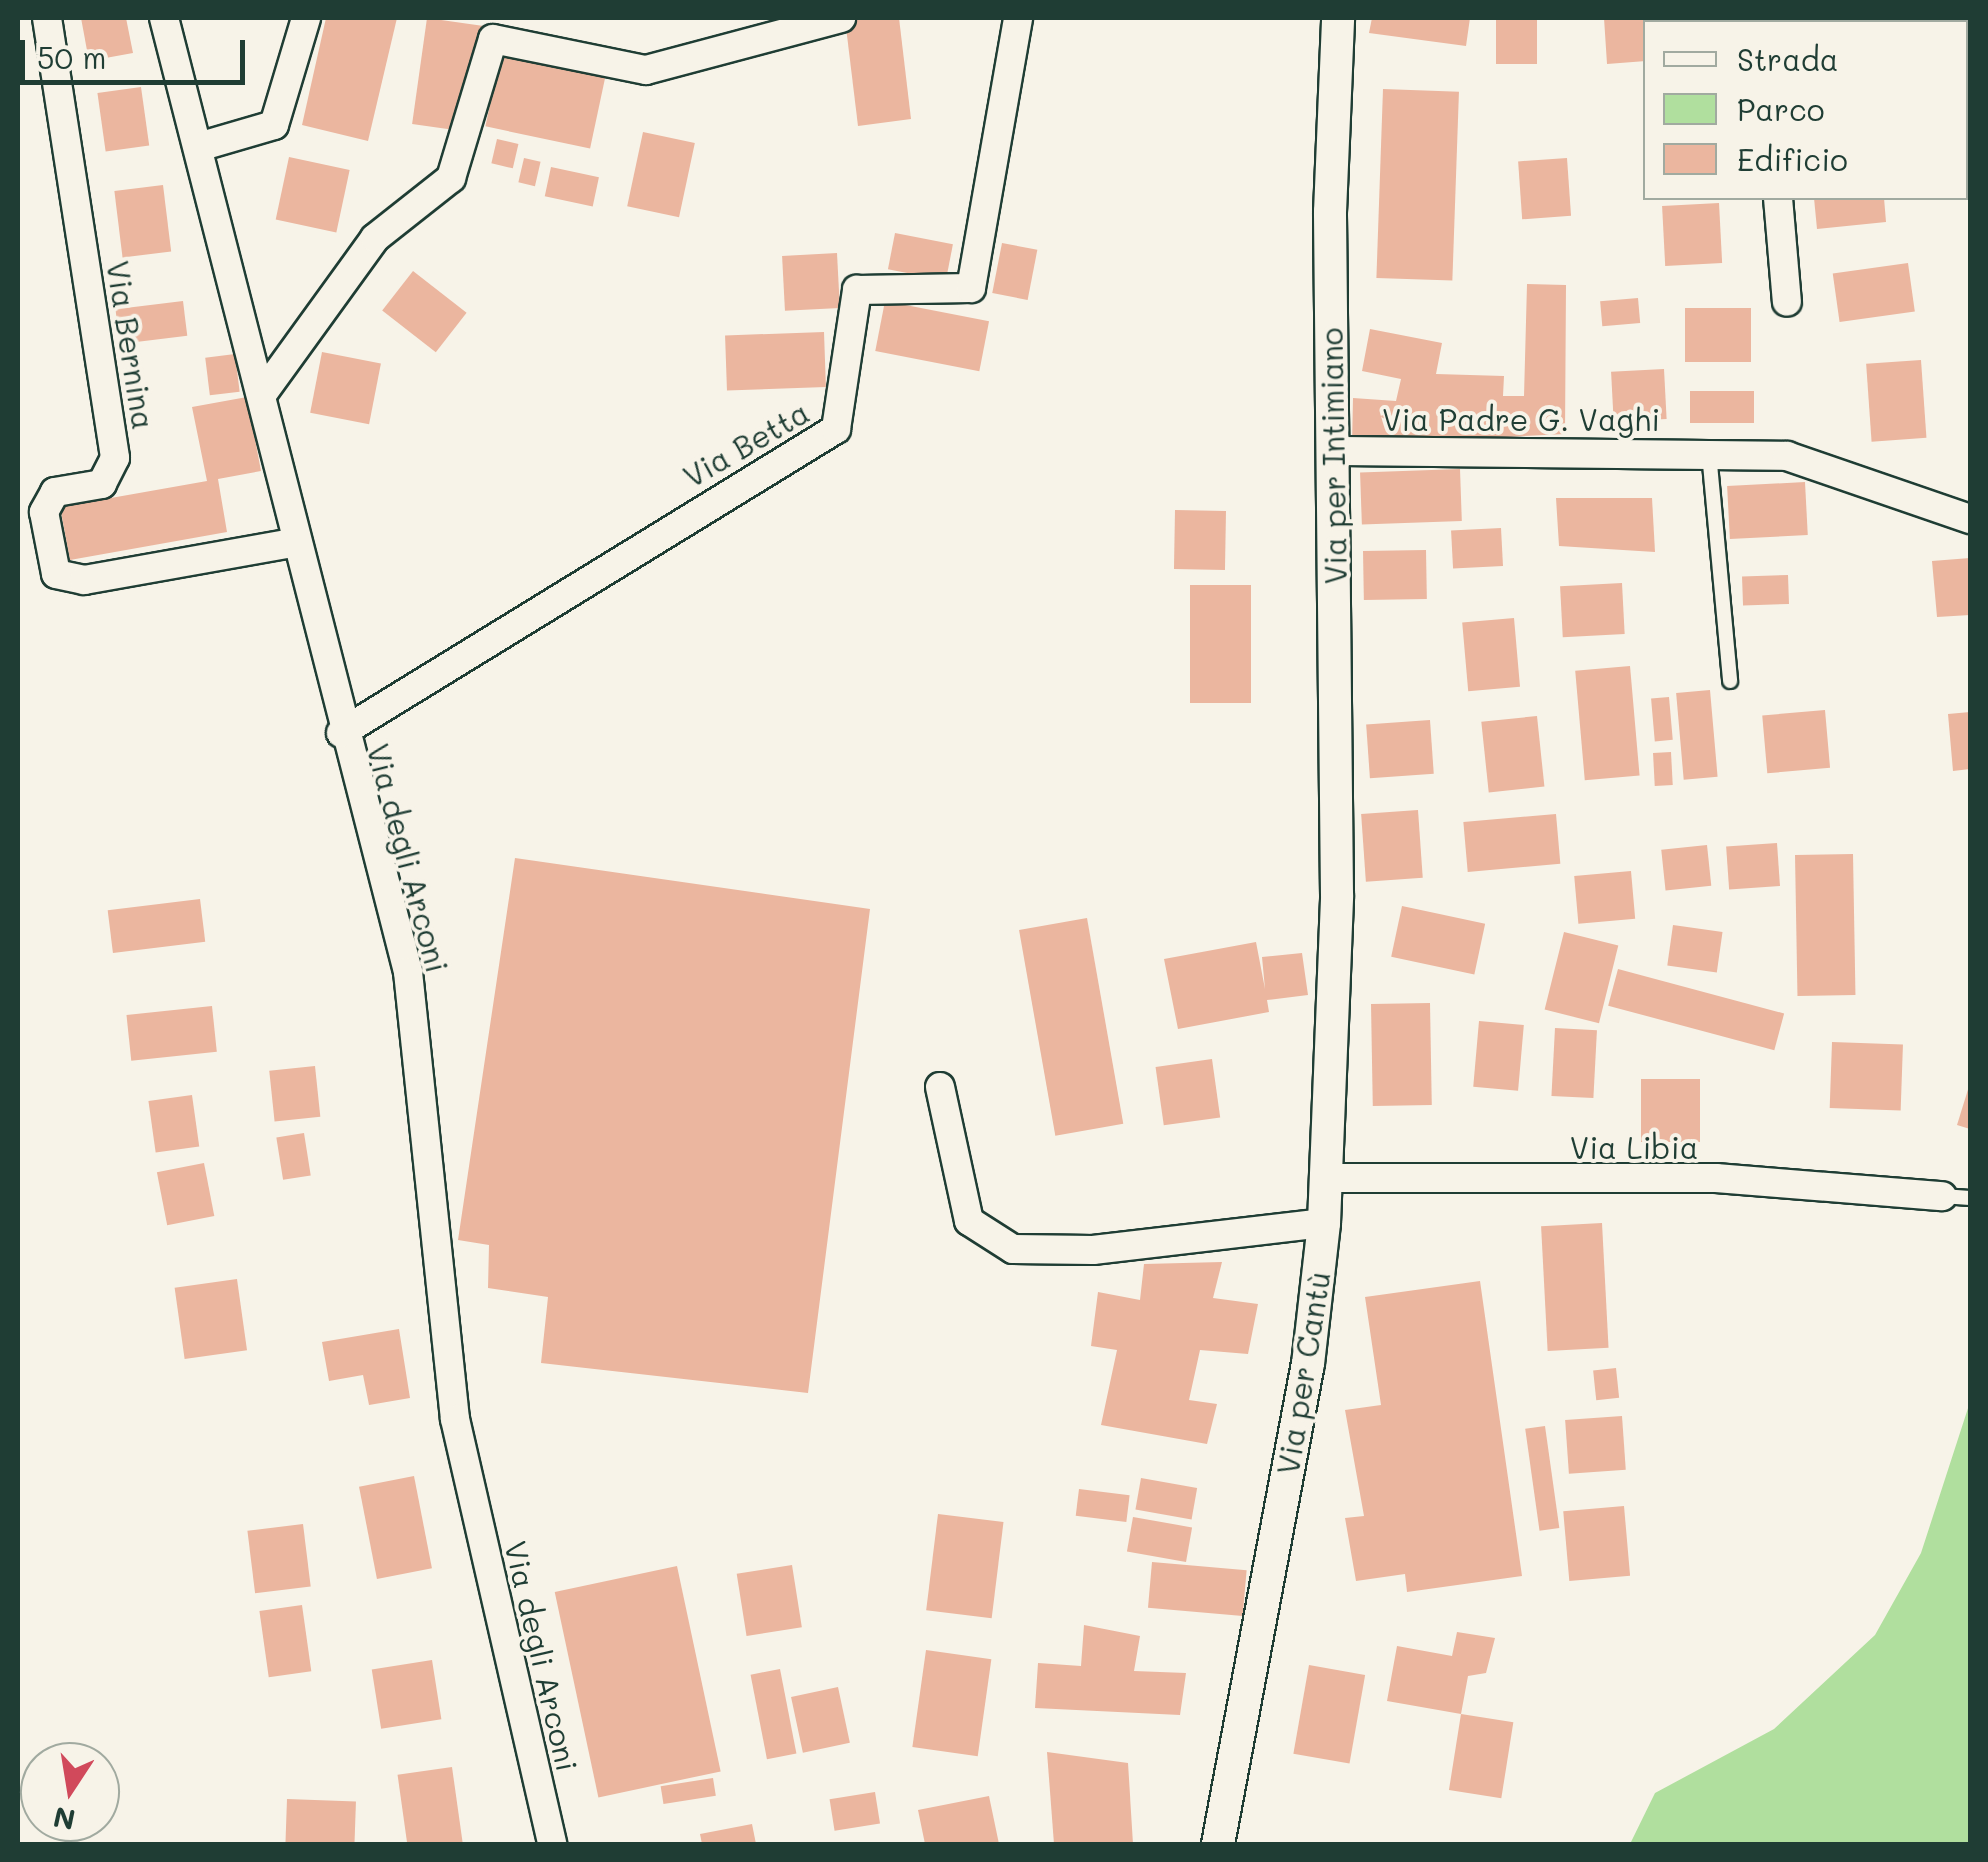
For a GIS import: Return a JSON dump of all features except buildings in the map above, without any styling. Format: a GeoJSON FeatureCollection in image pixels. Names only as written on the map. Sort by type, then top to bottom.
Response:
{"type":"FeatureCollection","features":[{"type":"Feature","properties":{"kind":"street","name":"Via Bernina"},"geometry":{"type":"LineString","coordinates":[[47,18],[115,458],[102,484],[55,492],[44,512],[56,574],[84,580],[297,542]]}},
{"type":"Feature","properties":{"kind":"street","name":"Via degli Arconi"},"geometry":{"type":"LineString","coordinates":[[164,18],[202,146],[341,732],[408,972],[455,1420],[552,1844]]}},
{"type":"Feature","properties":{"kind":"street"},"geometry":{"type":"LineString","coordinates":[[202,146],[274,125],[306,18]]}},
{"type":"Feature","properties":{"kind":"street"},"geometry":{"type":"LineString","coordinates":[[263,393],[375,238],[451,178],[493,39],[646,70],[841,18]]}},
{"type":"Feature","properties":{"kind":"street","name":"Via Betta"},"geometry":{"type":"LineString","coordinates":[[341,732],[836,429],[856,290],[971,288],[1018,18]]}},
{"type":"Feature","properties":{"kind":"street","name":"Via per Intimiano"},"geometry":{"type":"LineString","coordinates":[[1337,895],[1332,451],[1338,18]]}},
{"type":"Feature","properties":{"kind":"street"},"geometry":{"type":"LineString","coordinates":[[1778,200],[1788,302]]}},
{"type":"Feature","properties":{"kind":"street","name":"Via Padre G. Vaghi"},"geometry":{"type":"LineString","coordinates":[[1332,451],[1709,453],[1808,460],[1970,518]]}},
{"type":"Feature","properties":{"kind":"street","name":"Via per Cantù"},"geometry":{"type":"LineString","coordinates":[[1218,1844],[1308,1364],[1324,1223],[1337,895]]}},
{"type":"Feature","properties":{"kind":"street"},"geometry":{"type":"LineString","coordinates":[[940,1087],[969,1222],[1013,1249],[1092,1250],[1324,1223]]}},
{"type":"Feature","properties":{"kind":"street","name":"Via Libia"},"geometry":{"type":"LineString","coordinates":[[1326,1178],[1716,1178],[1942,1196]]}},
{"type":"Feature","properties":{"kind":"lane"},"geometry":{"type":"LineString","coordinates":[[1709,453],[1730,681]]}},
{"type":"Feature","properties":{"kind":"lane"},"geometry":{"type":"LineString","coordinates":[[1942,1196],[1970,1198]]}},
{"type":"Feature","properties":{"kind":"green space"},"geometry":{"type":"Polygon","coordinates":[[[1970,1402],[1970,1844],[1630,1844],[1655,1793],[1774,1729],[1875,1635],[1921,1553],[1970,1402]]]}}]}
